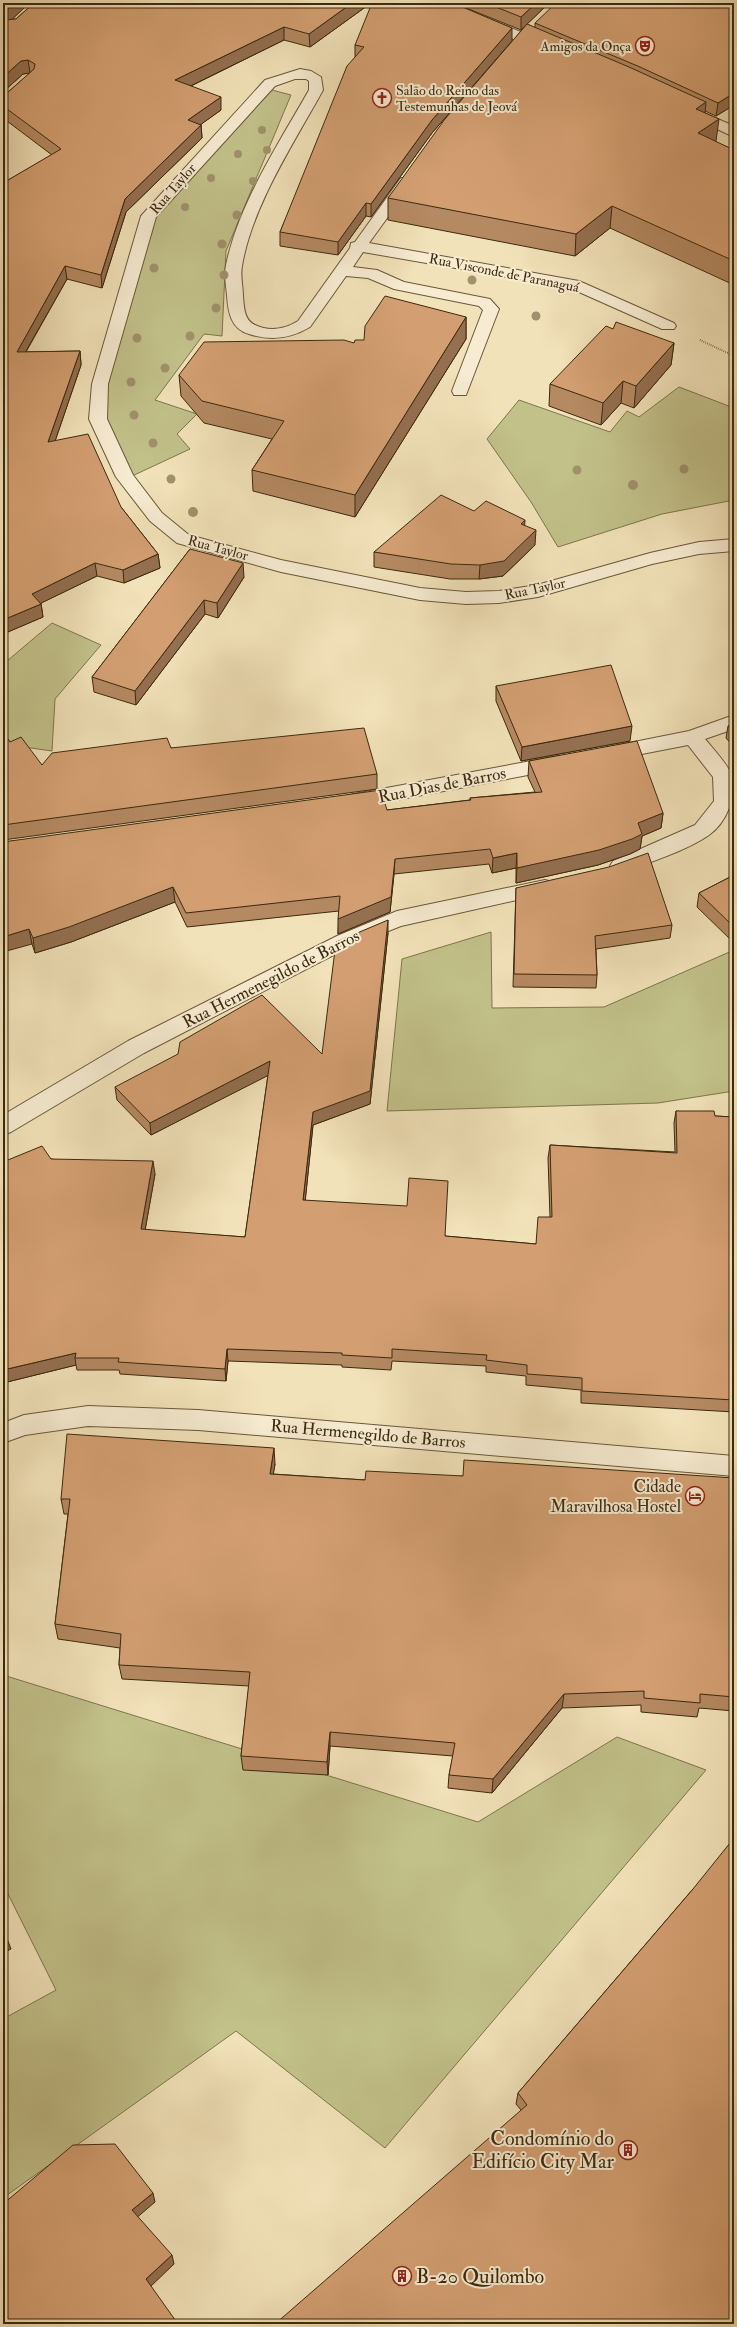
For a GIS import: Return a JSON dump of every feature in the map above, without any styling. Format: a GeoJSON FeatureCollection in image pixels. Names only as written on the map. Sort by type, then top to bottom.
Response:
{"type":"FeatureCollection","features":[{"type":"Feature","properties":{"kind":"street"},"geometry":{"type":"LineString","coordinates":[[438,3],[559,53]]}},
{"type":"Feature","properties":{"kind":"street","name":"Rua Taylor"},"geometry":{"type":"LineString","coordinates":[[416,167],[357,246],[343,271],[304,324],[286,334],[271,334],[245,328],[240,322],[236,313],[234,267],[244,234],[263,189],[316,90],[316,80],[313,76],[293,74],[270,83],[149,216],[100,384],[98,420],[125,477],[156,517],[182,539],[349,581],[420,594],[466,598],[499,598],[538,591],[650,559],[699,548],[734,545]]}},
{"type":"Feature","properties":{"kind":"street"},"geometry":{"type":"LineString","coordinates":[[676,104],[734,132]]}},
{"type":"Feature","properties":{"kind":"street","name":"Rua Visconde de Paranaguá"},"geometry":{"type":"LineString","coordinates":[[357,246],[573,284],[586,288],[668,326]]}},
{"type":"Feature","properties":{"kind":"street"},"geometry":{"type":"LineString","coordinates":[[343,271],[371,273],[400,286],[484,302],[489,305],[491,309],[460,391]]}},
{"type":"Feature","properties":{"kind":"street","name":"Rua Dias de Barros"},"geometry":{"type":"LineString","coordinates":[[334,804],[373,798],[692,737],[734,722]]}},
{"type":"Feature","properties":{"kind":"street"},"geometry":{"type":"LineString","coordinates":[[600,873],[674,844],[702,830],[715,816],[724,801],[723,777],[715,764],[692,737]]}},
{"type":"Feature","properties":{"kind":"street","name":"Rua Hermenegildo de Barros"},"geometry":{"type":"LineString","coordinates":[[3,1126],[136,1047],[344,941],[398,919],[563,882]]}},
{"type":"Feature","properties":{"kind":"street","name":"Rua Hermenegildo de Barros"},"geometry":{"type":"LineString","coordinates":[[3,1433],[24,1425],[88,1416],[198,1420],[734,1466]]}},
{"type":"Feature","properties":{"kind":"shaded area"},"geometry":{"type":"Polygon","coordinates":[[[272,90],[291,95],[226,251],[222,336],[204,334],[155,400],[197,414],[177,434],[190,449],[130,477],[93,400],[144,229],[272,90]]]}},
{"type":"Feature","properties":{"kind":"shaded area"},"geometry":{"type":"Polygon","coordinates":[[[679,387],[734,408],[734,500],[662,514],[558,547],[531,502],[487,439],[519,400],[610,432],[627,411],[639,417],[679,387]]]}},
{"type":"Feature","properties":{"kind":"shaded area"},"geometry":{"type":"Polygon","coordinates":[[[52,623],[101,645],[55,699],[52,751],[3,744],[3,659],[7,661],[52,623]]]}},
{"type":"Feature","properties":{"kind":"shaded area"},"geometry":{"type":"Polygon","coordinates":[[[491,932],[492,1008],[604,1007],[734,950],[734,1091],[658,1103],[387,1111],[402,959],[491,932]]]}},
{"type":"Feature","properties":{"kind":"shaded area"},"geometry":{"type":"Polygon","coordinates":[[[3,1675],[478,1822],[617,1737],[706,1770],[385,2148],[236,2031],[3,2198],[3,2019],[56,1990],[3,1884],[3,1675]]]}},
{"type":"Feature","properties":{"kind":"building"},"geometry":{"type":"Polygon","coordinates":[[[3,3],[14,3],[3,13],[3,3]]]}},
{"type":"Feature","properties":{"kind":"building"},"geometry":{"type":"Polygon","coordinates":[[[34,3],[352,3],[309,34],[284,27],[175,80],[221,97],[188,120],[201,125],[125,199],[101,275],[65,266],[17,352],[80,351],[48,442],[88,434],[121,507],[158,554],[123,570],[95,563],[32,594],[41,604],[3,620],[3,183],[61,149],[3,106],[3,94],[7,93],[34,69],[35,64],[28,60],[21,61],[3,77],[3,16],[5,20],[16,19],[34,3]]]}},
{"type":"Feature","properties":{"kind":"building"},"geometry":{"type":"Polygon","coordinates":[[[372,3],[453,3],[512,28],[432,120],[371,204],[366,203],[338,242],[280,232],[347,66],[364,47],[355,45],[372,3]]]}},
{"type":"Feature","properties":{"kind":"building"},"geometry":{"type":"Polygon","coordinates":[[[486,3],[536,3],[521,17],[486,3]]]}},
{"type":"Feature","properties":{"kind":"building"},"geometry":{"type":"Polygon","coordinates":[[[556,3],[734,3],[734,93],[718,103],[640,67],[535,23],[556,3]]]}},
{"type":"Feature","properties":{"kind":"building"},"geometry":{"type":"Polygon","coordinates":[[[527,24],[629,67],[706,102],[696,109],[719,119],[698,133],[734,150],[734,261],[612,206],[576,234],[388,198],[445,119],[527,24]]]}},
{"type":"Feature","properties":{"kind":"building"},"geometry":{"type":"Polygon","coordinates":[[[385,296],[466,317],[355,495],[252,470],[284,421],[202,401],[179,375],[204,342],[344,340],[354,343],[355,340],[364,340],[365,326],[385,296]]]}},
{"type":"Feature","properties":{"kind":"building"},"geometry":{"type":"Polygon","coordinates":[[[616,322],[674,343],[636,386],[623,381],[603,403],[550,384],[606,326],[613,329],[616,322]]]}},
{"type":"Feature","properties":{"kind":"building"},"geometry":{"type":"Polygon","coordinates":[[[441,495],[474,511],[486,501],[525,520],[521,524],[536,530],[504,561],[480,565],[451,564],[374,552],[441,495]]]}},
{"type":"Feature","properties":{"kind":"building"},"geometry":{"type":"Polygon","coordinates":[[[190,549],[243,563],[217,603],[204,600],[135,691],[92,677],[190,549]]]}},
{"type":"Feature","properties":{"kind":"building"},"geometry":{"type":"Polygon","coordinates":[[[611,665],[632,726],[522,747],[496,686],[611,665]]]}},
{"type":"Feature","properties":{"kind":"building"},"geometry":{"type":"Polygon","coordinates":[[[734,724],[734,733],[728,726],[734,724]]]}},
{"type":"Feature","properties":{"kind":"building"},"geometry":{"type":"Polygon","coordinates":[[[364,728],[377,774],[3,825],[3,732],[10,742],[21,737],[42,765],[52,753],[167,738],[171,748],[364,728]]]}},
{"type":"Feature","properties":{"kind":"building"},"geometry":{"type":"Polygon","coordinates":[[[637,741],[663,813],[638,823],[642,834],[599,850],[517,868],[517,853],[493,858],[490,849],[395,859],[391,897],[338,919],[340,896],[186,913],[173,887],[69,927],[33,938],[29,929],[3,937],[3,842],[381,790],[387,810],[471,800],[470,798],[542,792],[529,761],[637,741]]]}},
{"type":"Feature","properties":{"kind":"building"},"geometry":{"type":"Polygon","coordinates":[[[648,853],[672,925],[595,936],[597,975],[514,974],[516,888],[609,867],[648,853]]]}},
{"type":"Feature","properties":{"kind":"building"},"geometry":{"type":"Polygon","coordinates":[[[734,875],[734,927],[699,893],[734,875]]]}},
{"type":"Feature","properties":{"kind":"building"},"geometry":{"type":"Polygon","coordinates":[[[388,920],[370,1091],[313,1112],[303,1200],[407,1206],[409,1178],[448,1181],[445,1236],[536,1244],[538,1217],[552,1217],[550,1145],[677,1153],[676,1111],[714,1111],[715,1116],[734,1117],[734,1400],[582,1391],[582,1378],[527,1374],[527,1365],[486,1360],[487,1355],[392,1349],[392,1358],[342,1355],[342,1353],[227,1349],[225,1369],[118,1362],[119,1358],[75,1358],[76,1353],[3,1370],[3,1162],[42,1146],[51,1159],[153,1161],[141,1229],[245,1237],[270,1061],[150,1123],[115,1087],[178,1054],[180,1042],[262,995],[322,1054],[336,942],[388,920]]]}},
{"type":"Feature","properties":{"kind":"building"},"geometry":{"type":"Polygon","coordinates":[[[67,1434],[274,1448],[270,1474],[365,1480],[366,1471],[463,1476],[464,1460],[734,1478],[734,1697],[700,1694],[700,1703],[644,1698],[644,1691],[564,1694],[493,1779],[449,1775],[455,1743],[330,1732],[327,1762],[241,1756],[250,1672],[119,1665],[121,1634],[55,1624],[70,1499],[61,1499],[67,1434]]]}},
{"type":"Feature","properties":{"kind":"building"},"geometry":{"type":"Polygon","coordinates":[[[734,1838],[734,2324],[275,2324],[527,2105],[518,2093],[693,1889],[734,1838]]]}},
{"type":"Feature","properties":{"kind":"building"},"geometry":{"type":"Polygon","coordinates":[[[3,1930],[8,1941],[3,1943],[3,1930]]]}},
{"type":"Feature","properties":{"kind":"building"},"geometry":{"type":"Polygon","coordinates":[[[115,2144],[153,2193],[132,2210],[172,2255],[146,2279],[178,2324],[3,2324],[3,2204],[73,2145],[115,2144]]]}},
{"type":"Feature","properties":{"kind":"place","name":"Amigos da Onça"},"geometry":{"type":"Point","coordinates":[645,46]}},
{"type":"Feature","properties":{"kind":"place","name":"Salão do Reino das Testemunhas de Jeová"},"geometry":{"type":"Point","coordinates":[382,98]}},
{"type":"Feature","properties":{"kind":"place","name":"Cidade Maravilhosa Hostel"},"geometry":{"type":"Point","coordinates":[695,1496]}},
{"type":"Feature","properties":{"kind":"place","name":"Condomínio do Edifício City Mar"},"geometry":{"type":"Point","coordinates":[628,2150]}},
{"type":"Feature","properties":{"kind":"place","name":"B-20 Quilombo"},"geometry":{"type":"Point","coordinates":[402,2276]}}]}
